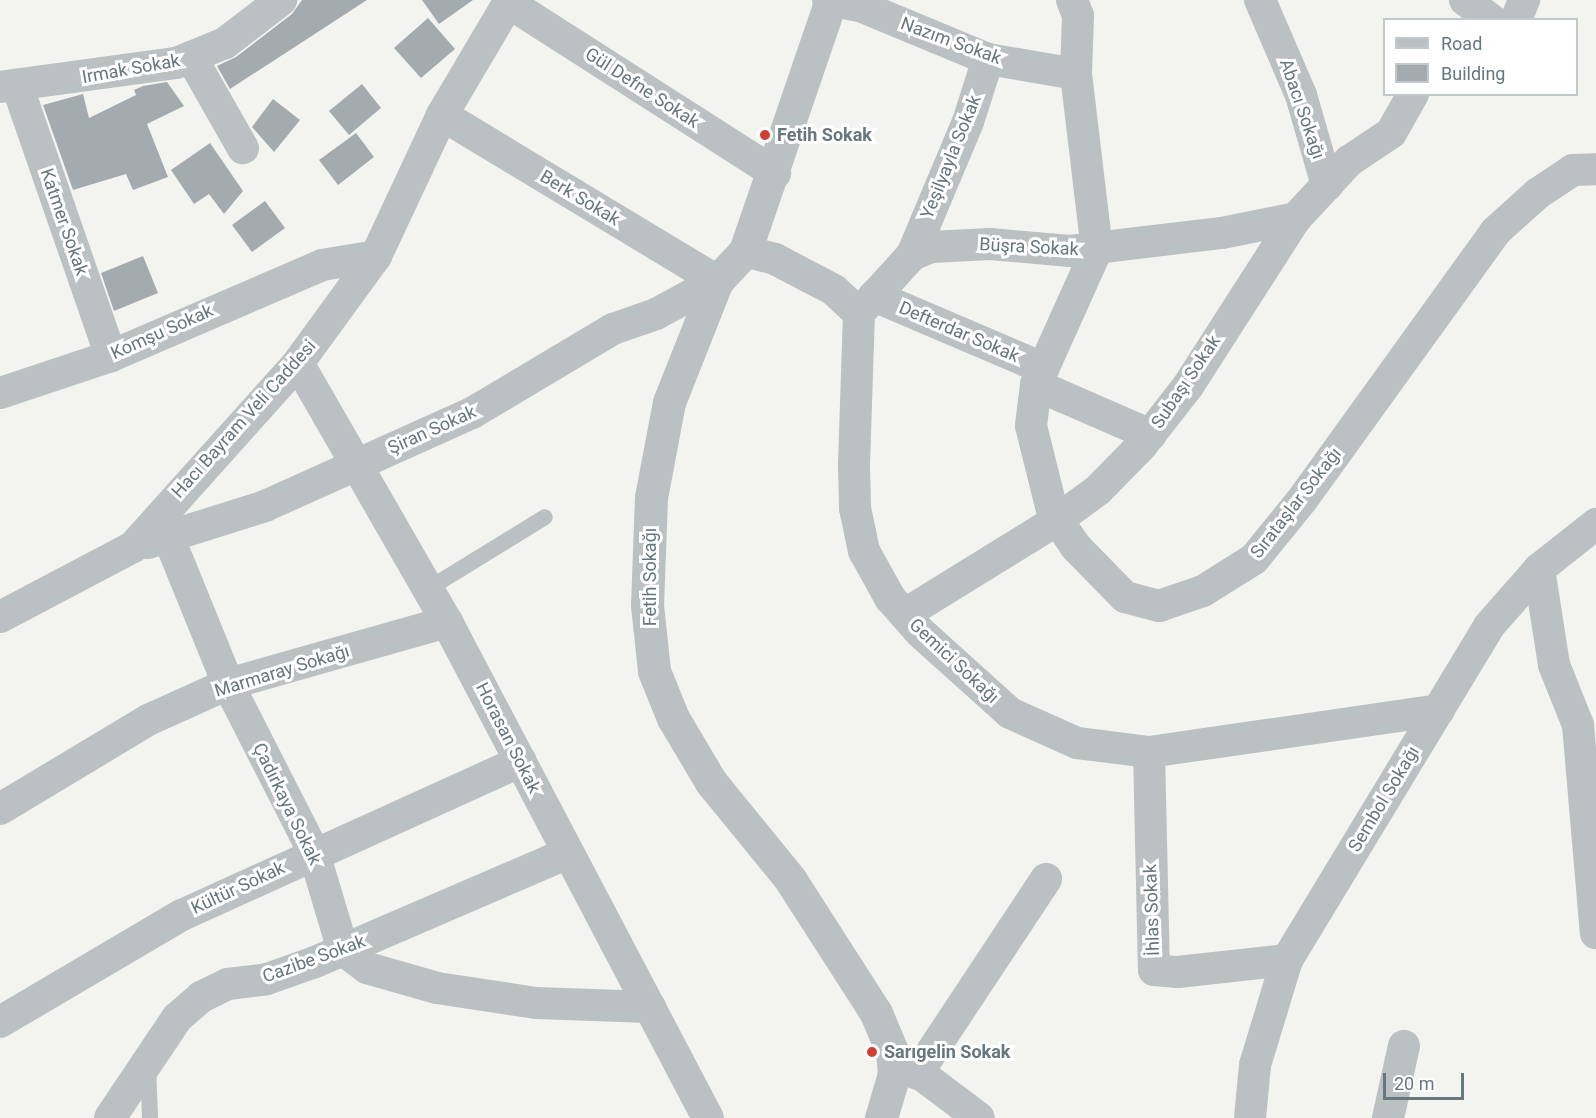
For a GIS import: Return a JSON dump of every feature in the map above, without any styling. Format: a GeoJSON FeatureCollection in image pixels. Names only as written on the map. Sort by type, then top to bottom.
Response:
{"type":"FeatureCollection","features":[{"type":"Feature","properties":{"kind":"street","name":"Irmak Sokak"},"geometry":{"type":"LineString","coordinates":[[9,87],[191,57],[225,43],[281,0]]}},
{"type":"Feature","properties":{"kind":"street"},"geometry":{"type":"LineString","coordinates":[[1072,0],[1078,16],[1076,74],[1097,249]]}},
{"type":"Feature","properties":{"kind":"street","name":"Abacı Sokağı"},"geometry":{"type":"LineString","coordinates":[[1260,0],[1301,95],[1327,185]]}},
{"type":"Feature","properties":{"kind":"street"},"geometry":{"type":"LineString","coordinates":[[1465,0],[1489,18]]}},
{"type":"Feature","properties":{"kind":"street"},"geometry":{"type":"LineString","coordinates":[[1517,18],[1524,0]]}},
{"type":"Feature","properties":{"kind":"street","name":"Nazım Sokak"},"geometry":{"type":"LineString","coordinates":[[830,1],[860,6],[988,58],[1076,74]]}},
{"type":"Feature","properties":{"kind":"street","name":"Fetih Sokağı"},"geometry":{"type":"LineString","coordinates":[[830,1],[775,173],[745,251],[717,281],[669,402],[651,497],[647,605],[654,671],[673,718],[711,782],[790,879],[850,967],[892,1052],[894,1074],[881,1118]]}},
{"type":"Feature","properties":{"kind":"street","name":"Gül Defne Sokak"},"geometry":{"type":"LineString","coordinates":[[509,2],[775,173]]}},
{"type":"Feature","properties":{"kind":"street","name":"Hacı Bayram Veli Caddesi"},"geometry":{"type":"LineString","coordinates":[[0,617],[133,547],[298,363],[376,256],[442,115],[509,2]]}},
{"type":"Feature","properties":{"kind":"street"},"geometry":{"type":"LineString","coordinates":[[191,57],[243,147]]}},
{"type":"Feature","properties":{"kind":"street","name":"Yeşilyayla Sokak"},"geometry":{"type":"LineString","coordinates":[[912,255],[968,122],[988,58]]}},
{"type":"Feature","properties":{"kind":"street","name":"Katmer Sokak"},"geometry":{"type":"LineString","coordinates":[[9,87],[111,356]]}},
{"type":"Feature","properties":{"kind":"street","name":"Subaşı Sokak"},"geometry":{"type":"LineString","coordinates":[[905,615],[1057,520],[1098,490],[1151,435],[1188,386],[1296,218],[1349,161],[1391,133],[1412,96]]}},
{"type":"Feature","properties":{"kind":"street","name":"Berk Sokak"},"geometry":{"type":"LineString","coordinates":[[442,115],[717,281]]}},
{"type":"Feature","properties":{"kind":"street","name":"Sırataşlar Sokağı"},"geometry":{"type":"LineString","coordinates":[[1097,249],[1040,377],[1030,426],[1057,520],[1075,546],[1125,597],[1159,606],[1203,591],[1254,559],[1302,500],[1495,232],[1537,194],[1573,170],[1596,169]]}},
{"type":"Feature","properties":{"kind":"street","name":"Büşra Sokak"},"geometry":{"type":"LineString","coordinates":[[867,304],[912,255],[931,247],[960,244],[1097,249],[1222,233],[1296,218]]}},
{"type":"Feature","properties":{"kind":"street"},"geometry":{"type":"LineString","coordinates":[[745,251],[775,259],[834,290],[867,304]]}},
{"type":"Feature","properties":{"kind":"street","name":"Komşu Sokak"},"geometry":{"type":"LineString","coordinates":[[0,393],[111,356],[322,265],[376,256]]}},
{"type":"Feature","properties":{"kind":"street","name":"Şiran Sokak"},"geometry":{"type":"LineString","coordinates":[[133,547],[265,506],[472,413],[614,329],[656,314],[717,281]]}},
{"type":"Feature","properties":{"kind":"street","name":"Defterdar Sokak"},"geometry":{"type":"LineString","coordinates":[[867,304],[1040,377],[1151,435]]}},
{"type":"Feature","properties":{"kind":"street","name":"Gemici Sokağı"},"geometry":{"type":"LineString","coordinates":[[867,304],[853,409],[855,508],[864,551],[905,615],[1011,713],[1077,743],[1149,752],[1439,710]]}},
{"type":"Feature","properties":{"kind":"street","name":"Horasan Sokak"},"geometry":{"type":"LineString","coordinates":[[298,363],[358,463],[447,622],[521,761],[566,854],[708,1118]]}},
{"type":"Feature","properties":{"kind":"street","name":"Sembol Sokağı"},"geometry":{"type":"LineString","coordinates":[[1250,1118],[1255,1065],[1287,960],[1489,626],[1539,569],[1596,524]]}},
{"type":"Feature","properties":{"kind":"street","name":"Çadırkaya Sokak"},"geometry":{"type":"LineString","coordinates":[[168,536],[228,684],[314,853],[343,950]]}},
{"type":"Feature","properties":{"kind":"street"},"geometry":{"type":"LineString","coordinates":[[1539,569],[1554,665],[1578,725],[1596,933]]}},
{"type":"Feature","properties":{"kind":"street","name":"Marmaray Sokağı"},"geometry":{"type":"LineString","coordinates":[[0,809],[148,720],[228,684],[447,622]]}},
{"type":"Feature","properties":{"kind":"street","name":"İhlas Sokak"},"geometry":{"type":"LineString","coordinates":[[1149,752],[1154,970],[1178,972],[1287,960]]}},
{"type":"Feature","properties":{"kind":"street","name":"Kültür Sokak"},"geometry":{"type":"LineString","coordinates":[[0,1022],[182,915],[314,853],[521,761]]}},
{"type":"Feature","properties":{"kind":"street","name":"Cazibe Sokak"},"geometry":{"type":"LineString","coordinates":[[110,1118],[177,1018],[201,997],[228,984],[267,979],[343,950],[566,854]]}},
{"type":"Feature","properties":{"kind":"street"},"geometry":{"type":"LineString","coordinates":[[917,1074],[1046,879]]}},
{"type":"Feature","properties":{"kind":"street"},"geometry":{"type":"LineString","coordinates":[[343,950],[367,968],[437,988],[536,1003],[650,1007]]}},
{"type":"Feature","properties":{"kind":"street"},"geometry":{"type":"LineString","coordinates":[[1388,1118],[1404,1046]]}},
{"type":"Feature","properties":{"kind":"street"},"geometry":{"type":"LineString","coordinates":[[892,1052],[917,1074],[979,1118]]}},
{"type":"Feature","properties":{"kind":"lane"},"geometry":{"type":"LineString","coordinates":[[428,590],[545,517]]}},
{"type":"Feature","properties":{"kind":"lane"},"geometry":{"type":"LineString","coordinates":[[148,1061],[150,1118]]}},
{"type":"Feature","properties":{"kind":"building"},"geometry":{"type":"Polygon","coordinates":[[[302,0],[367,0],[230,89],[217,66],[236,57],[292,14],[302,0]]]}},
{"type":"Feature","properties":{"kind":"building"},"geometry":{"type":"Polygon","coordinates":[[[422,0],[473,0],[439,24],[422,0]]]}},
{"type":"Feature","properties":{"kind":"building"},"geometry":{"type":"Polygon","coordinates":[[[428,18],[455,49],[421,78],[394,48],[428,18]]]}},
{"type":"Feature","properties":{"kind":"building"},"geometry":{"type":"Polygon","coordinates":[[[167,82],[184,106],[147,124],[168,177],[133,190],[126,174],[73,190],[43,105],[83,94],[89,118],[136,95],[134,90],[167,82]]]}},
{"type":"Feature","properties":{"kind":"building"},"geometry":{"type":"Polygon","coordinates":[[[362,84],[381,108],[349,135],[329,111],[362,84]]]}},
{"type":"Feature","properties":{"kind":"building"},"geometry":{"type":"Polygon","coordinates":[[[273,99],[300,120],[274,152],[252,127],[273,99]]]}},
{"type":"Feature","properties":{"kind":"building"},"geometry":{"type":"Polygon","coordinates":[[[356,133],[374,157],[338,185],[319,160],[356,133]]]}},
{"type":"Feature","properties":{"kind":"building"},"geometry":{"type":"Polygon","coordinates":[[[210,143],[243,191],[224,214],[209,194],[194,204],[171,170],[210,143]]]}},
{"type":"Feature","properties":{"kind":"building"},"geometry":{"type":"Polygon","coordinates":[[[265,201],[285,228],[252,252],[232,225],[265,201]]]}},
{"type":"Feature","properties":{"kind":"building"},"geometry":{"type":"Polygon","coordinates":[[[143,256],[158,293],[114,311],[101,273],[143,256]]]}},
{"type":"Feature","properties":{"kind":"place","name":"Fetih Sokak"},"geometry":{"type":"Point","coordinates":[765,135]}},
{"type":"Feature","properties":{"kind":"place","name":"Sarıgelin Sokak"},"geometry":{"type":"Point","coordinates":[872,1052]}}]}
